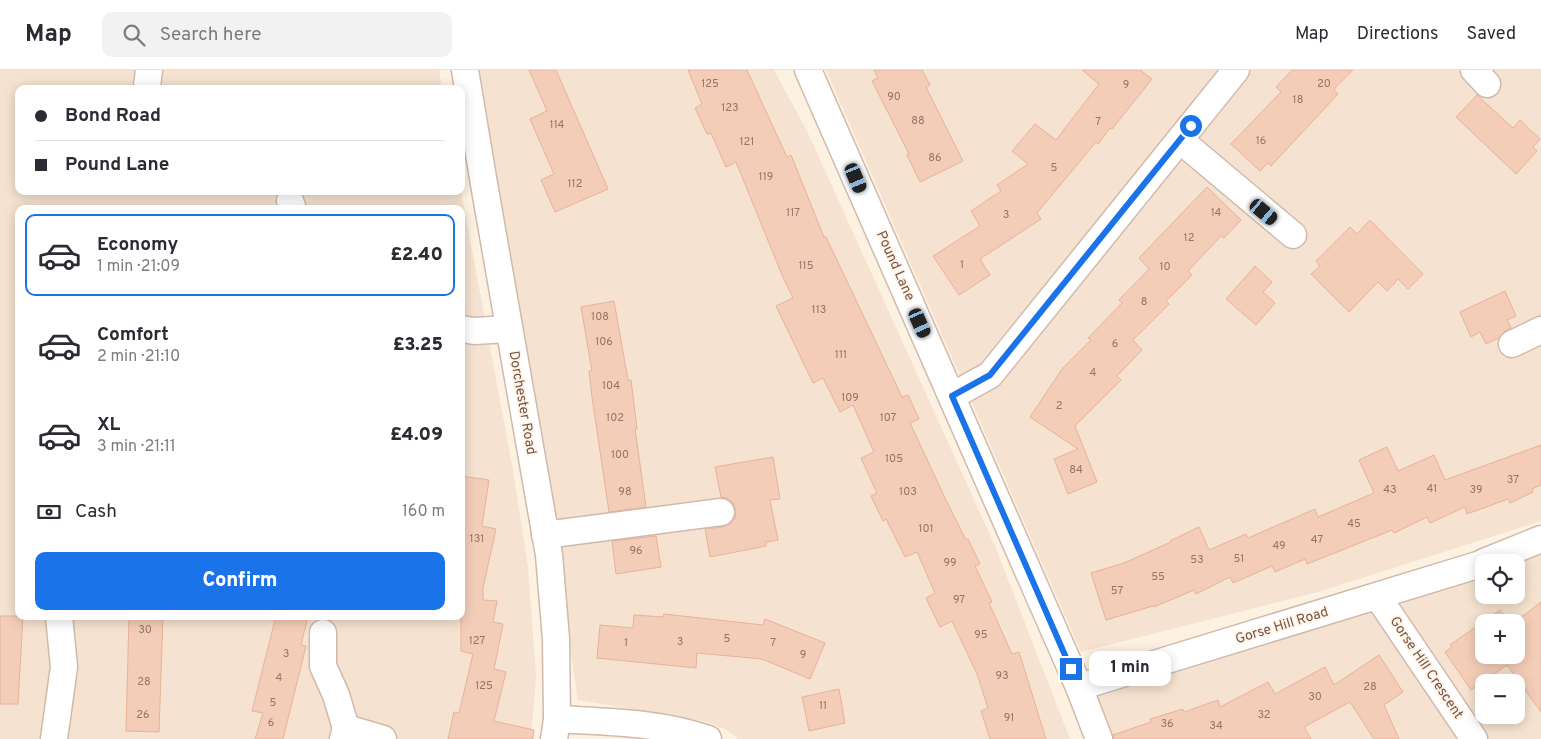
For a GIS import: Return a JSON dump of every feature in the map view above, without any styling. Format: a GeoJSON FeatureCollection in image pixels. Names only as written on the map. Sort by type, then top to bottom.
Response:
{"type":"FeatureCollection","features":[{"type":"Feature","properties":{"kind":"street","name":"Dorchester Road"},"geometry":{"type":"LineString","coordinates":[[466,70],[549,555],[556,639],[556,729]]}},
{"type":"Feature","properties":{"kind":"street","name":"Pound Lane"},"geometry":{"type":"LineString","coordinates":[[808,70],[1079,687],[1098,739]]}},
{"type":"Feature","properties":{"kind":"street"},"geometry":{"type":"LineString","coordinates":[[952,396],[990,375],[1236,70]]}},
{"type":"Feature","properties":{"kind":"street"},"geometry":{"type":"LineString","coordinates":[[1180,140],[1292,235]]}},
{"type":"Feature","properties":{"kind":"street"},"geometry":{"type":"LineString","coordinates":[[465,330],[474,331],[510,329]]}},
{"type":"Feature","properties":{"kind":"street"},"geometry":{"type":"LineString","coordinates":[[1512,344],[1541,330]]}},
{"type":"Feature","properties":{"kind":"street"},"geometry":{"type":"LineString","coordinates":[[546,535],[721,512]]}},
{"type":"Feature","properties":{"kind":"street","name":"Gorse Hill Road"},"geometry":{"type":"LineString","coordinates":[[1505,554],[1541,539]]}},
{"type":"Feature","properties":{"kind":"street","name":"Gorse Hill Road"},"geometry":{"type":"LineString","coordinates":[[1079,687],[1475,566]]}},
{"type":"Feature","properties":{"kind":"street","name":"Gorse Hill Crescent"},"geometry":{"type":"LineString","coordinates":[[1378,596],[1474,739]]}},
{"type":"Feature","properties":{"kind":"street"},"geometry":{"type":"LineString","coordinates":[[54,739],[64,667],[59,620]]}},
{"type":"Feature","properties":{"kind":"street"},"geometry":{"type":"LineString","coordinates":[[323,633],[324,666],[336,695],[345,734],[383,739]]}},
{"type":"Feature","properties":{"kind":"street"},"geometry":{"type":"LineString","coordinates":[[556,729],[636,724],[688,732],[708,739]]}},
{"type":"Feature","properties":{"kind":"shaded area"},"geometry":{"type":"Polygon","coordinates":[[[0,70],[439,70],[441,85],[15,85],[15,195],[462,195],[464,205],[15,205],[15,620],[465,620],[465,212],[513,470],[528,567],[536,676],[531,739],[0,739],[0,70]]]}},
{"type":"Feature","properties":{"kind":"shaded area"},"geometry":{"type":"Polygon","coordinates":[[[480,70],[774,70],[807,131],[995,546],[1070,739],[738,739],[727,730],[704,721],[578,700],[480,70]]]}},
{"type":"Feature","properties":{"kind":"shaded area"},"geometry":{"type":"Polygon","coordinates":[[[826,70],[1541,70],[1541,521],[1318,592],[1081,652],[826,70]]]}},
{"type":"Feature","properties":{"kind":"shaded area"},"geometry":{"type":"Polygon","coordinates":[[[1541,539],[1541,739],[1099,739],[1079,687],[1475,566],[1475,604],[1525,604],[1525,554],[1541,539]]]}},
{"type":"Feature","properties":{"kind":"building"},"geometry":{"type":"Polygon","coordinates":[[[529,70],[556,70],[608,189],[555,212],[541,180],[554,174],[530,119],[547,111],[529,70]]]}},
{"type":"Feature","properties":{"kind":"building"},"geometry":{"type":"Polygon","coordinates":[[[688,70],[747,70],[787,157],[791,155],[824,237],[826,237],[902,397],[908,395],[919,419],[910,423],[946,500],[980,564],[975,566],[992,602],[989,603],[1012,654],[1019,652],[1046,739],[990,739],[981,711],[988,708],[977,674],[952,621],[940,627],[926,598],[935,593],[917,552],[905,557],[886,519],[883,521],[871,496],[877,493],[861,458],[874,452],[853,405],[840,412],[823,378],[813,383],[776,306],[793,298],[736,162],[726,167],[711,133],[707,134],[695,108],[702,104],[688,70]]]}},
{"type":"Feature","properties":{"kind":"building"},"geometry":{"type":"Polygon","coordinates":[[[874,70],[922,70],[930,85],[926,87],[963,161],[920,182],[907,155],[909,154],[872,81],[878,78],[874,70]]]}},
{"type":"Feature","properties":{"kind":"building"},"geometry":{"type":"Polygon","coordinates":[[[1082,70],[1140,70],[1152,79],[1112,129],[1110,128],[1098,144],[1096,142],[1037,213],[1041,219],[980,259],[990,275],[959,295],[933,256],[980,226],[971,211],[1001,191],[997,185],[1028,164],[1012,151],[1035,124],[1056,140],[1099,84],[1082,70]]]}},
{"type":"Feature","properties":{"kind":"building"},"geometry":{"type":"Polygon","coordinates":[[[1292,70],[1353,70],[1334,89],[1338,94],[1271,166],[1268,163],[1260,171],[1231,144],[1281,92],[1276,87],[1292,70]]]}},
{"type":"Feature","properties":{"kind":"building"},"geometry":{"type":"Polygon","coordinates":[[[1477,95],[1513,128],[1520,120],[1540,139],[1533,147],[1537,151],[1516,174],[1456,117],[1477,95]]]}},
{"type":"Feature","properties":{"kind":"building"},"geometry":{"type":"Polygon","coordinates":[[[1207,187],[1241,220],[1224,238],[1221,236],[1188,271],[1192,275],[1166,301],[1169,304],[1133,340],[1142,350],[1117,376],[1121,380],[1075,426],[1097,482],[1068,494],[1054,459],[1078,449],[1030,417],[1062,369],[1091,340],[1088,338],[1122,303],[1119,300],[1149,269],[1139,258],[1207,187]]]}},
{"type":"Feature","properties":{"kind":"building"},"geometry":{"type":"Polygon","coordinates":[[[1370,220],[1423,274],[1408,289],[1398,279],[1387,291],[1378,282],[1349,312],[1311,274],[1320,266],[1316,261],[1350,227],[1357,234],[1370,220]]]}},
{"type":"Feature","properties":{"kind":"building"},"geometry":{"type":"Polygon","coordinates":[[[1255,266],[1272,282],[1263,292],[1275,303],[1256,325],[1226,299],[1255,266]]]}},
{"type":"Feature","properties":{"kind":"building"},"geometry":{"type":"Polygon","coordinates":[[[1505,291],[1516,316],[1507,320],[1511,328],[1505,331],[1499,338],[1486,344],[1480,332],[1471,337],[1460,312],[1505,291]]]}},
{"type":"Feature","properties":{"kind":"building"},"geometry":{"type":"Polygon","coordinates":[[[614,301],[628,380],[631,380],[637,429],[635,429],[646,507],[609,512],[592,397],[589,371],[592,371],[581,307],[614,301]]]}},
{"type":"Feature","properties":{"kind":"building"},"geometry":{"type":"Polygon","coordinates":[[[1541,445],[1541,485],[1532,489],[1533,492],[1510,503],[1508,499],[1467,514],[1465,507],[1430,523],[1427,517],[1394,533],[1392,530],[1307,564],[1305,559],[1275,572],[1272,566],[1233,583],[1230,577],[1196,594],[1194,590],[1154,607],[1106,620],[1091,573],[1124,563],[1199,527],[1209,550],[1246,534],[1248,538],[1315,509],[1318,517],[1374,493],[1359,460],[1387,447],[1398,471],[1434,455],[1445,480],[1541,445]]]}},
{"type":"Feature","properties":{"kind":"building"},"geometry":{"type":"Polygon","coordinates":[[[773,457],[780,499],[770,500],[778,540],[766,542],[766,546],[710,557],[705,529],[723,527],[730,524],[735,518],[736,511],[733,503],[727,498],[721,497],[715,467],[773,457]]]}},
{"type":"Feature","properties":{"kind":"building"},"geometry":{"type":"Polygon","coordinates":[[[465,477],[489,480],[482,526],[496,529],[483,588],[483,600],[497,601],[493,622],[503,624],[494,669],[506,672],[494,721],[534,730],[533,739],[448,739],[454,712],[459,713],[473,654],[461,651],[461,620],[465,620],[465,477]]]}},
{"type":"Feature","properties":{"kind":"building"},"geometry":{"type":"Polygon","coordinates":[[[656,536],[661,567],[616,574],[612,541],[656,536]]]}},
{"type":"Feature","properties":{"kind":"building"},"geometry":{"type":"Polygon","coordinates":[[[1541,602],[1541,712],[1525,690],[1525,674],[1514,674],[1507,665],[1494,674],[1475,674],[1475,687],[1471,690],[1445,652],[1452,647],[1450,645],[1475,628],[1475,664],[1525,664],[1525,614],[1541,602]]]}},
{"type":"Feature","properties":{"kind":"building"},"geometry":{"type":"Polygon","coordinates":[[[1500,610],[1503,614],[1494,614],[1500,610]]]}},
{"type":"Feature","properties":{"kind":"building"},"geometry":{"type":"Polygon","coordinates":[[[664,614],[763,625],[765,619],[825,643],[810,679],[762,659],[697,653],[696,668],[597,658],[600,625],[633,628],[634,615],[663,617],[664,614]]]}},
{"type":"Feature","properties":{"kind":"building"},"geometry":{"type":"Polygon","coordinates":[[[0,616],[15,616],[15,620],[23,620],[18,704],[0,704],[0,616]]]}},
{"type":"Feature","properties":{"kind":"building"},"geometry":{"type":"Polygon","coordinates":[[[129,620],[163,620],[159,732],[126,731],[129,620]]]}},
{"type":"Feature","properties":{"kind":"building"},"geometry":{"type":"Polygon","coordinates":[[[275,620],[307,620],[301,645],[306,646],[283,739],[255,739],[263,713],[252,711],[275,620]]]}},
{"type":"Feature","properties":{"kind":"building"},"geometry":{"type":"Polygon","coordinates":[[[1379,655],[1403,692],[1384,705],[1399,739],[1374,739],[1350,702],[1304,727],[1311,739],[1114,739],[1113,735],[1151,722],[1150,719],[1183,709],[1184,712],[1218,700],[1220,707],[1268,682],[1275,694],[1325,667],[1334,685],[1379,655]]]}},
{"type":"Feature","properties":{"kind":"building"},"geometry":{"type":"Polygon","coordinates":[[[839,689],[845,723],[809,731],[802,697],[839,689]]]}},
{"type":"Feature","properties":{"kind":"route"},"geometry":{"type":"LineString","coordinates":[[1071,669],[952,396],[990,375],[1191,126]]}}]}
